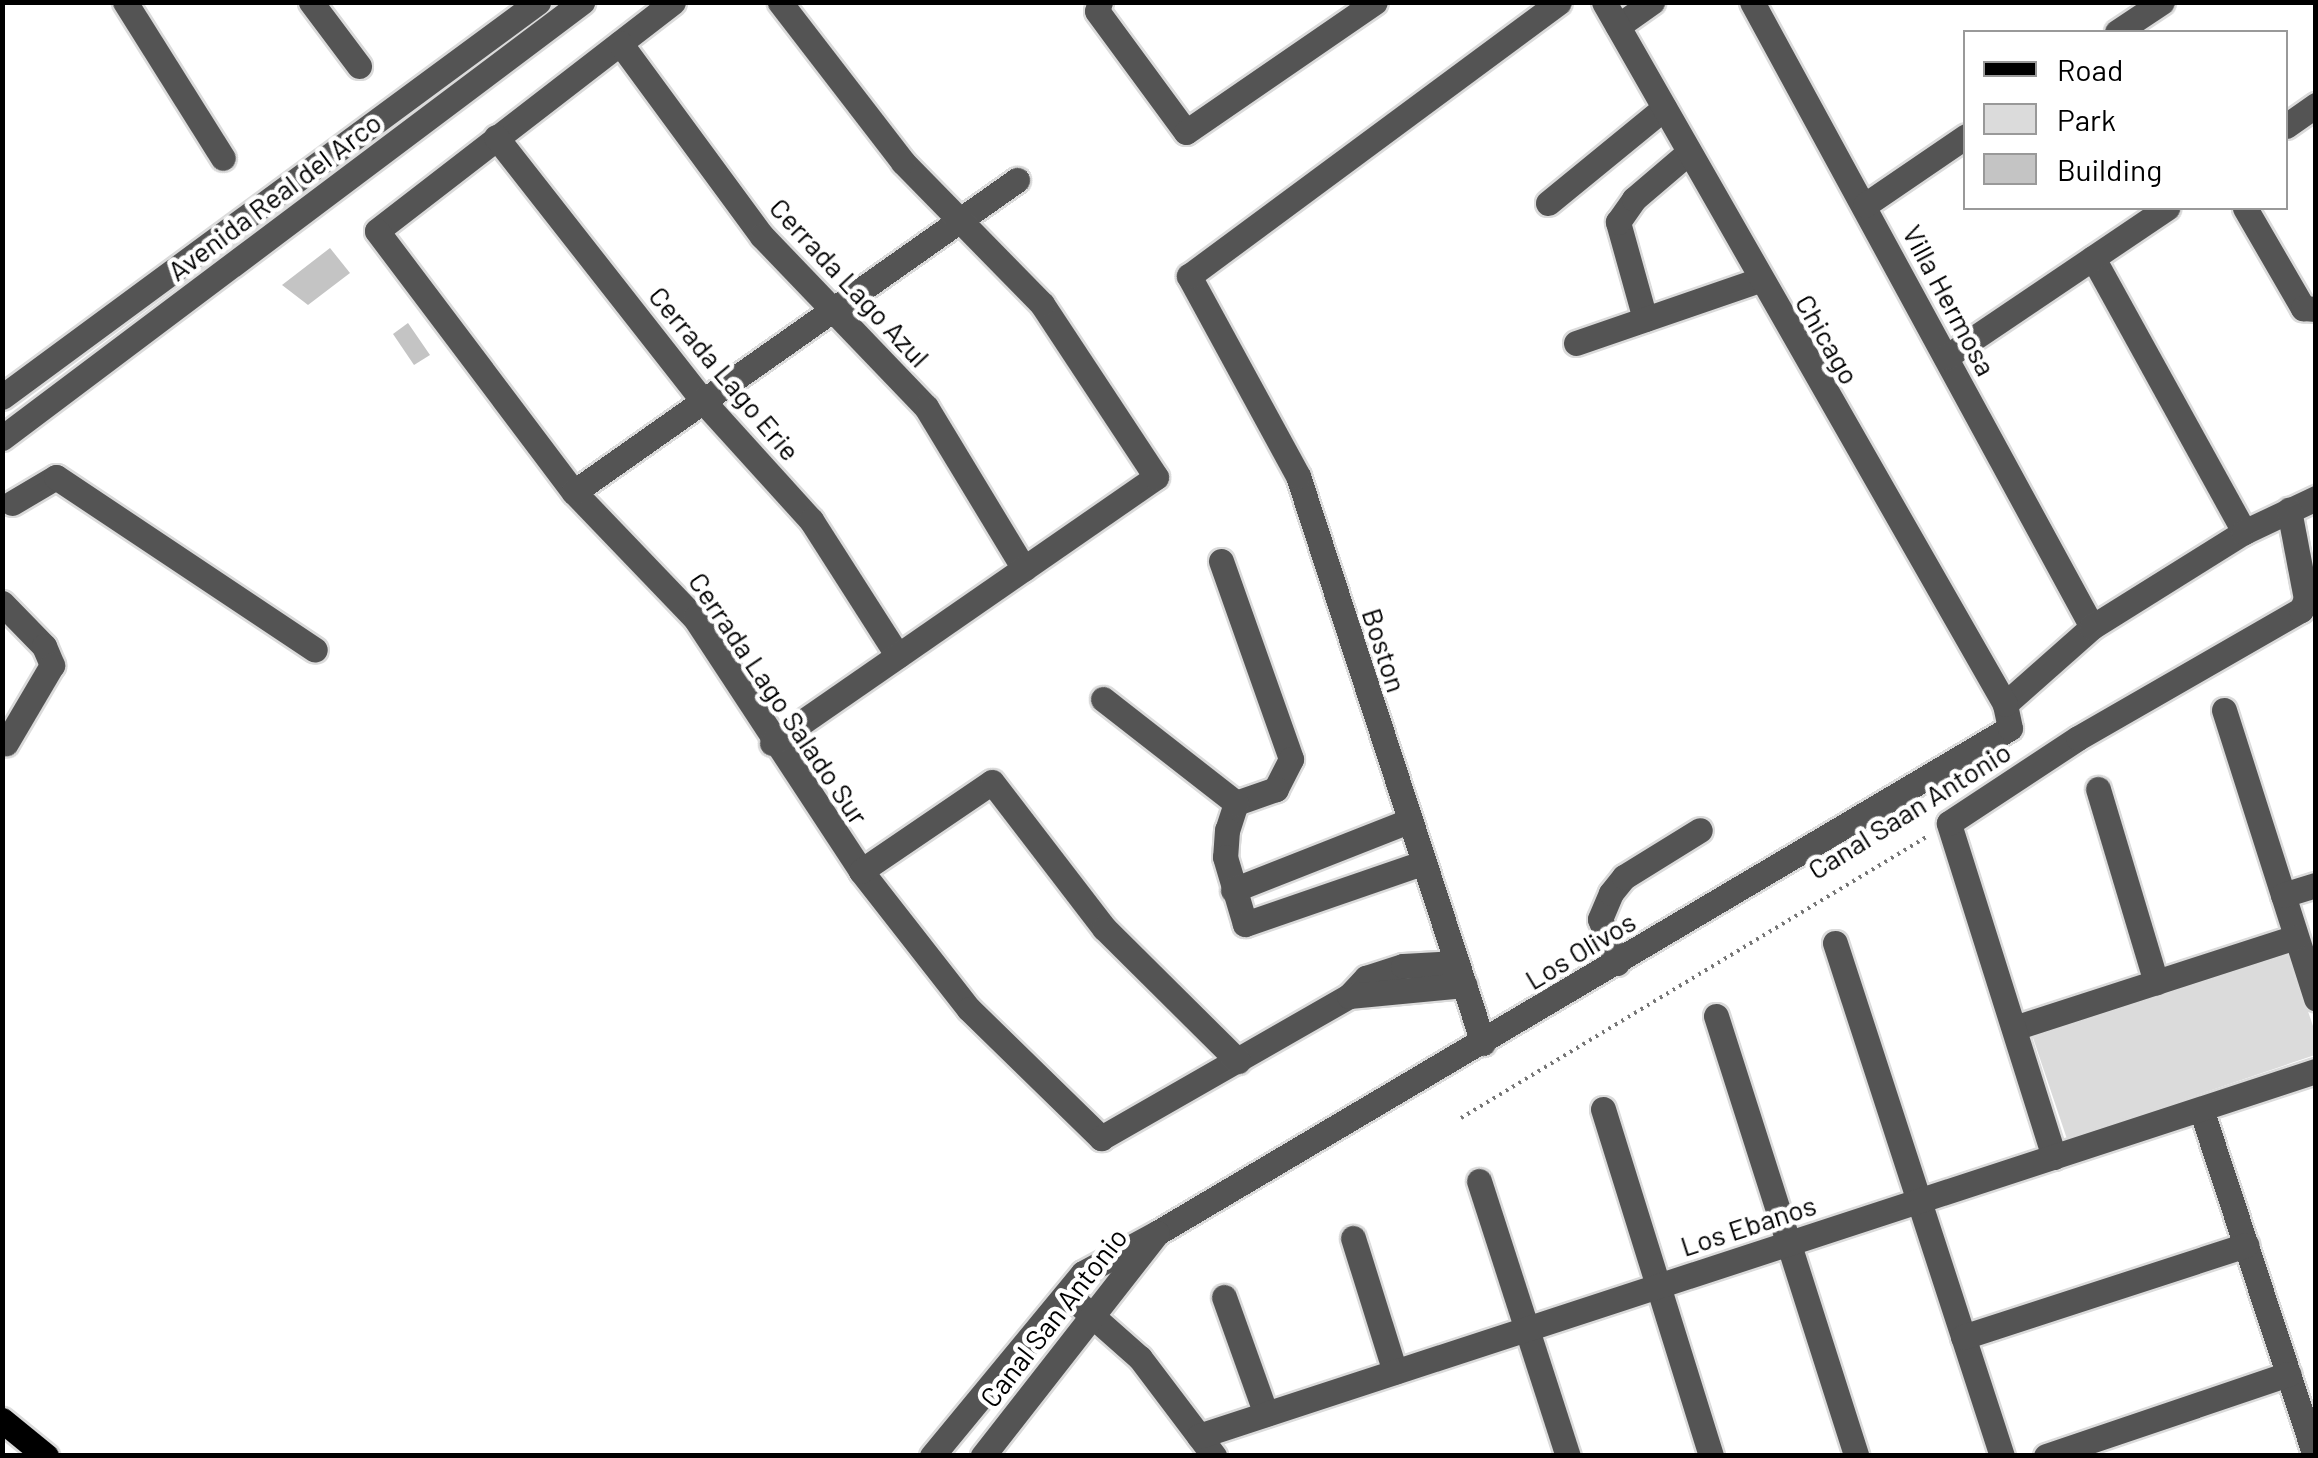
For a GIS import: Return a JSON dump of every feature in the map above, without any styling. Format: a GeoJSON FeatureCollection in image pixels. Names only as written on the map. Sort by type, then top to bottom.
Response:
{"type":"FeatureCollection","features":[{"type":"Feature","properties":{"kind":"main road"},"geometry":{"type":"LineString","coordinates":[[2,1420],[46,1456]]}},
{"type":"Feature","properties":{"kind":"street"},"geometry":{"type":"LineString","coordinates":[[125,2],[223,158]]}},
{"type":"Feature","properties":{"kind":"street"},"geometry":{"type":"LineString","coordinates":[[311,2],[359,66]]}},
{"type":"Feature","properties":{"kind":"street","name":"Avenida Real del Arco"},"geometry":{"type":"LineString","coordinates":[[2,397],[538,2]]}},
{"type":"Feature","properties":{"kind":"street","name":"Avenida Real del Arco"},"geometry":{"type":"LineString","coordinates":[[2,438],[582,2]]}},
{"type":"Feature","properties":{"kind":"street"},"geometry":{"type":"LineString","coordinates":[[496,137],[673,2]]}},
{"type":"Feature","properties":{"kind":"street"},"geometry":{"type":"LineString","coordinates":[[772,742],[1153,484],[1155,473],[1042,304],[904,162],[780,2]]}},
{"type":"Feature","properties":{"kind":"street"},"geometry":{"type":"LineString","coordinates":[[1100,3],[1097,11],[1186,132],[1376,2]]}},
{"type":"Feature","properties":{"kind":"street","name":"Boston"},"geometry":{"type":"LineString","coordinates":[[1483,1043],[1298,476],[1194,293],[1194,268],[1559,2]]}},
{"type":"Feature","properties":{"kind":"street","name":"Chicago"},"geometry":{"type":"LineString","coordinates":[[1604,2],[1759,280],[2006,704]]}},
{"type":"Feature","properties":{"kind":"street"},"geometry":{"type":"LineString","coordinates":[[1618,26],[1652,2]]}},
{"type":"Feature","properties":{"kind":"street","name":"Villa Hermosa"},"geometry":{"type":"LineString","coordinates":[[1752,2],[2092,627]]}},
{"type":"Feature","properties":{"kind":"street"},"geometry":{"type":"LineString","coordinates":[[2140,17],[2162,2]]}},
{"type":"Feature","properties":{"kind":"street","name":"Cerrada Lago Azul"},"geometry":{"type":"LineString","coordinates":[[620,43],[762,236],[950,439],[1024,569]]}},
{"type":"Feature","properties":{"kind":"street"},"geometry":{"type":"LineString","coordinates":[[2288,125],[2316,105]]}},
{"type":"Feature","properties":{"kind":"street"},"geometry":{"type":"LineString","coordinates":[[1548,203],[1664,108]]}},
{"type":"Feature","properties":{"kind":"street","name":"Cerrada Lago Salado Sur"},"geometry":{"type":"LineString","coordinates":[[496,137],[378,231],[574,492],[694,618],[772,742],[861,871],[993,1038],[1094,1135],[1106,1136],[1238,1061]]}},
{"type":"Feature","properties":{"kind":"street","name":"Cerrada Lago Erie"},"geometry":{"type":"LineString","coordinates":[[496,137],[703,401],[811,520],[898,656]]}},
{"type":"Feature","properties":{"kind":"street"},"geometry":{"type":"LineString","coordinates":[[1865,206],[1963,138]]}},
{"type":"Feature","properties":{"kind":"street"},"geometry":{"type":"LineString","coordinates":[[1645,319],[1618,222],[1634,199],[1689,152]]}},
{"type":"Feature","properties":{"kind":"street"},"geometry":{"type":"LineString","coordinates":[[574,492],[1017,180]]}},
{"type":"Feature","properties":{"kind":"street"},"geometry":{"type":"LineString","coordinates":[[1946,357],[2164,210]]}},
{"type":"Feature","properties":{"kind":"street"},"geometry":{"type":"LineString","coordinates":[[2247,210],[2300,304],[2316,309]]}},
{"type":"Feature","properties":{"kind":"street"},"geometry":{"type":"LineString","coordinates":[[2092,258],[2244,532]]}},
{"type":"Feature","properties":{"kind":"street"},"geometry":{"type":"LineString","coordinates":[[182,267],[199,290]]}},
{"type":"Feature","properties":{"kind":"street"},"geometry":{"type":"LineString","coordinates":[[1576,343],[1759,280]]}},
{"type":"Feature","properties":{"kind":"street"},"geometry":{"type":"LineString","coordinates":[[6,500],[56,477],[314,650]]}},
{"type":"Feature","properties":{"kind":"street"},"geometry":{"type":"LineString","coordinates":[[2006,704],[2092,627],[2244,532],[2316,498]]}},
{"type":"Feature","properties":{"kind":"street","name":"Canal Saan Antonio"},"geometry":{"type":"LineString","coordinates":[[1949,823],[2078,738],[2304,607],[2289,510]]}},
{"type":"Feature","properties":{"kind":"street"},"geometry":{"type":"LineString","coordinates":[[1221,561],[1291,758],[1276,789],[1236,803]]}},
{"type":"Feature","properties":{"kind":"street"},"geometry":{"type":"LineString","coordinates":[[2,603],[44,646],[52,665],[6,743]]}},
{"type":"Feature","properties":{"kind":"street"},"geometry":{"type":"LineString","coordinates":[[1104,699],[1236,803]]}},
{"type":"Feature","properties":{"kind":"street","name":"Los Olivos"},"geometry":{"type":"LineString","coordinates":[[1158,1233],[2006,732],[2006,704]]}},
{"type":"Feature","properties":{"kind":"street"},"geometry":{"type":"LineString","coordinates":[[2224,710],[2316,999]]}},
{"type":"Feature","properties":{"kind":"street"},"geometry":{"type":"LineString","coordinates":[[861,871],[992,782],[1104,928],[1238,1061],[1349,996],[1461,974]]}},
{"type":"Feature","properties":{"kind":"street"},"geometry":{"type":"LineString","coordinates":[[2098,789],[2156,982]]}},
{"type":"Feature","properties":{"kind":"street"},"geometry":{"type":"LineString","coordinates":[[1236,803],[1226,856],[1232,890],[1245,924],[1422,863]]}},
{"type":"Feature","properties":{"kind":"street"},"geometry":{"type":"LineString","coordinates":[[1232,890],[1408,821]]}},
{"type":"Feature","properties":{"kind":"street"},"geometry":{"type":"LineString","coordinates":[[1949,823],[2054,1157]]}},
{"type":"Feature","properties":{"kind":"street"},"geometry":{"type":"LineString","coordinates":[[1617,963],[1600,919],[1611,893],[1624,877],[1700,830]]}},
{"type":"Feature","properties":{"kind":"street"},"geometry":{"type":"LineString","coordinates":[[2283,895],[2316,885]]}},
{"type":"Feature","properties":{"kind":"street"},"geometry":{"type":"LineString","coordinates":[[2014,1028],[2296,937]]}},
{"type":"Feature","properties":{"kind":"street"},"geometry":{"type":"LineString","coordinates":[[1836,943],[2002,1456]]}},
{"type":"Feature","properties":{"kind":"street"},"geometry":{"type":"LineString","coordinates":[[1716,1016],[1856,1456]]}},
{"type":"Feature","properties":{"kind":"street","name":"Los Ebanos"},"geometry":{"type":"LineString","coordinates":[[1207,1446],[1266,1414],[2316,1072]]}},
{"type":"Feature","properties":{"kind":"street"},"geometry":{"type":"LineString","coordinates":[[1603,1109],[1711,1456]]}},
{"type":"Feature","properties":{"kind":"street"},"geometry":{"type":"LineString","coordinates":[[2201,1109],[2315,1456]]}},
{"type":"Feature","properties":{"kind":"street"},"geometry":{"type":"LineString","coordinates":[[1479,1181],[1568,1456]]}},
{"type":"Feature","properties":{"kind":"street","name":"Canal San Antonio"},"geometry":{"type":"LineString","coordinates":[[932,1456],[1065,1292],[1113,1252],[1158,1233]]}},
{"type":"Feature","properties":{"kind":"street","name":"Canal San Antonio"},"geometry":{"type":"LineString","coordinates":[[984,1456],[1158,1233]]}},
{"type":"Feature","properties":{"kind":"street"},"geometry":{"type":"LineString","coordinates":[[1353,1238],[1395,1372]]}},
{"type":"Feature","properties":{"kind":"street"},"geometry":{"type":"LineString","coordinates":[[1963,1338],[2246,1245]]}},
{"type":"Feature","properties":{"kind":"street"},"geometry":{"type":"LineString","coordinates":[[1065,1292],[1140,1358],[1207,1446]]}},
{"type":"Feature","properties":{"kind":"street"},"geometry":{"type":"LineString","coordinates":[[1224,1297],[1266,1414]]}},
{"type":"Feature","properties":{"kind":"street"},"geometry":{"type":"LineString","coordinates":[[2046,1456],[2288,1374]]}},
{"type":"Feature","properties":{"kind":"path","name":"Canal Saan Antonio"},"geometry":{"type":"LineString","coordinates":[[1461,1118],[1949,823]]}},
{"type":"Feature","properties":{"kind":"green space"},"geometry":{"type":"Polygon","coordinates":[[[2286,946],[2315,1032],[2315,1055],[2067,1139],[2031,1032],[2286,946]]]}},
{"type":"Feature","properties":{"kind":"building"},"geometry":{"type":"Polygon","coordinates":[[[330,248],[350,273],[308,305],[282,285],[330,248]]]}},
{"type":"Feature","properties":{"kind":"building"},"geometry":{"type":"Polygon","coordinates":[[[408,323],[430,355],[414,365],[393,334],[408,323]]]}}]}
